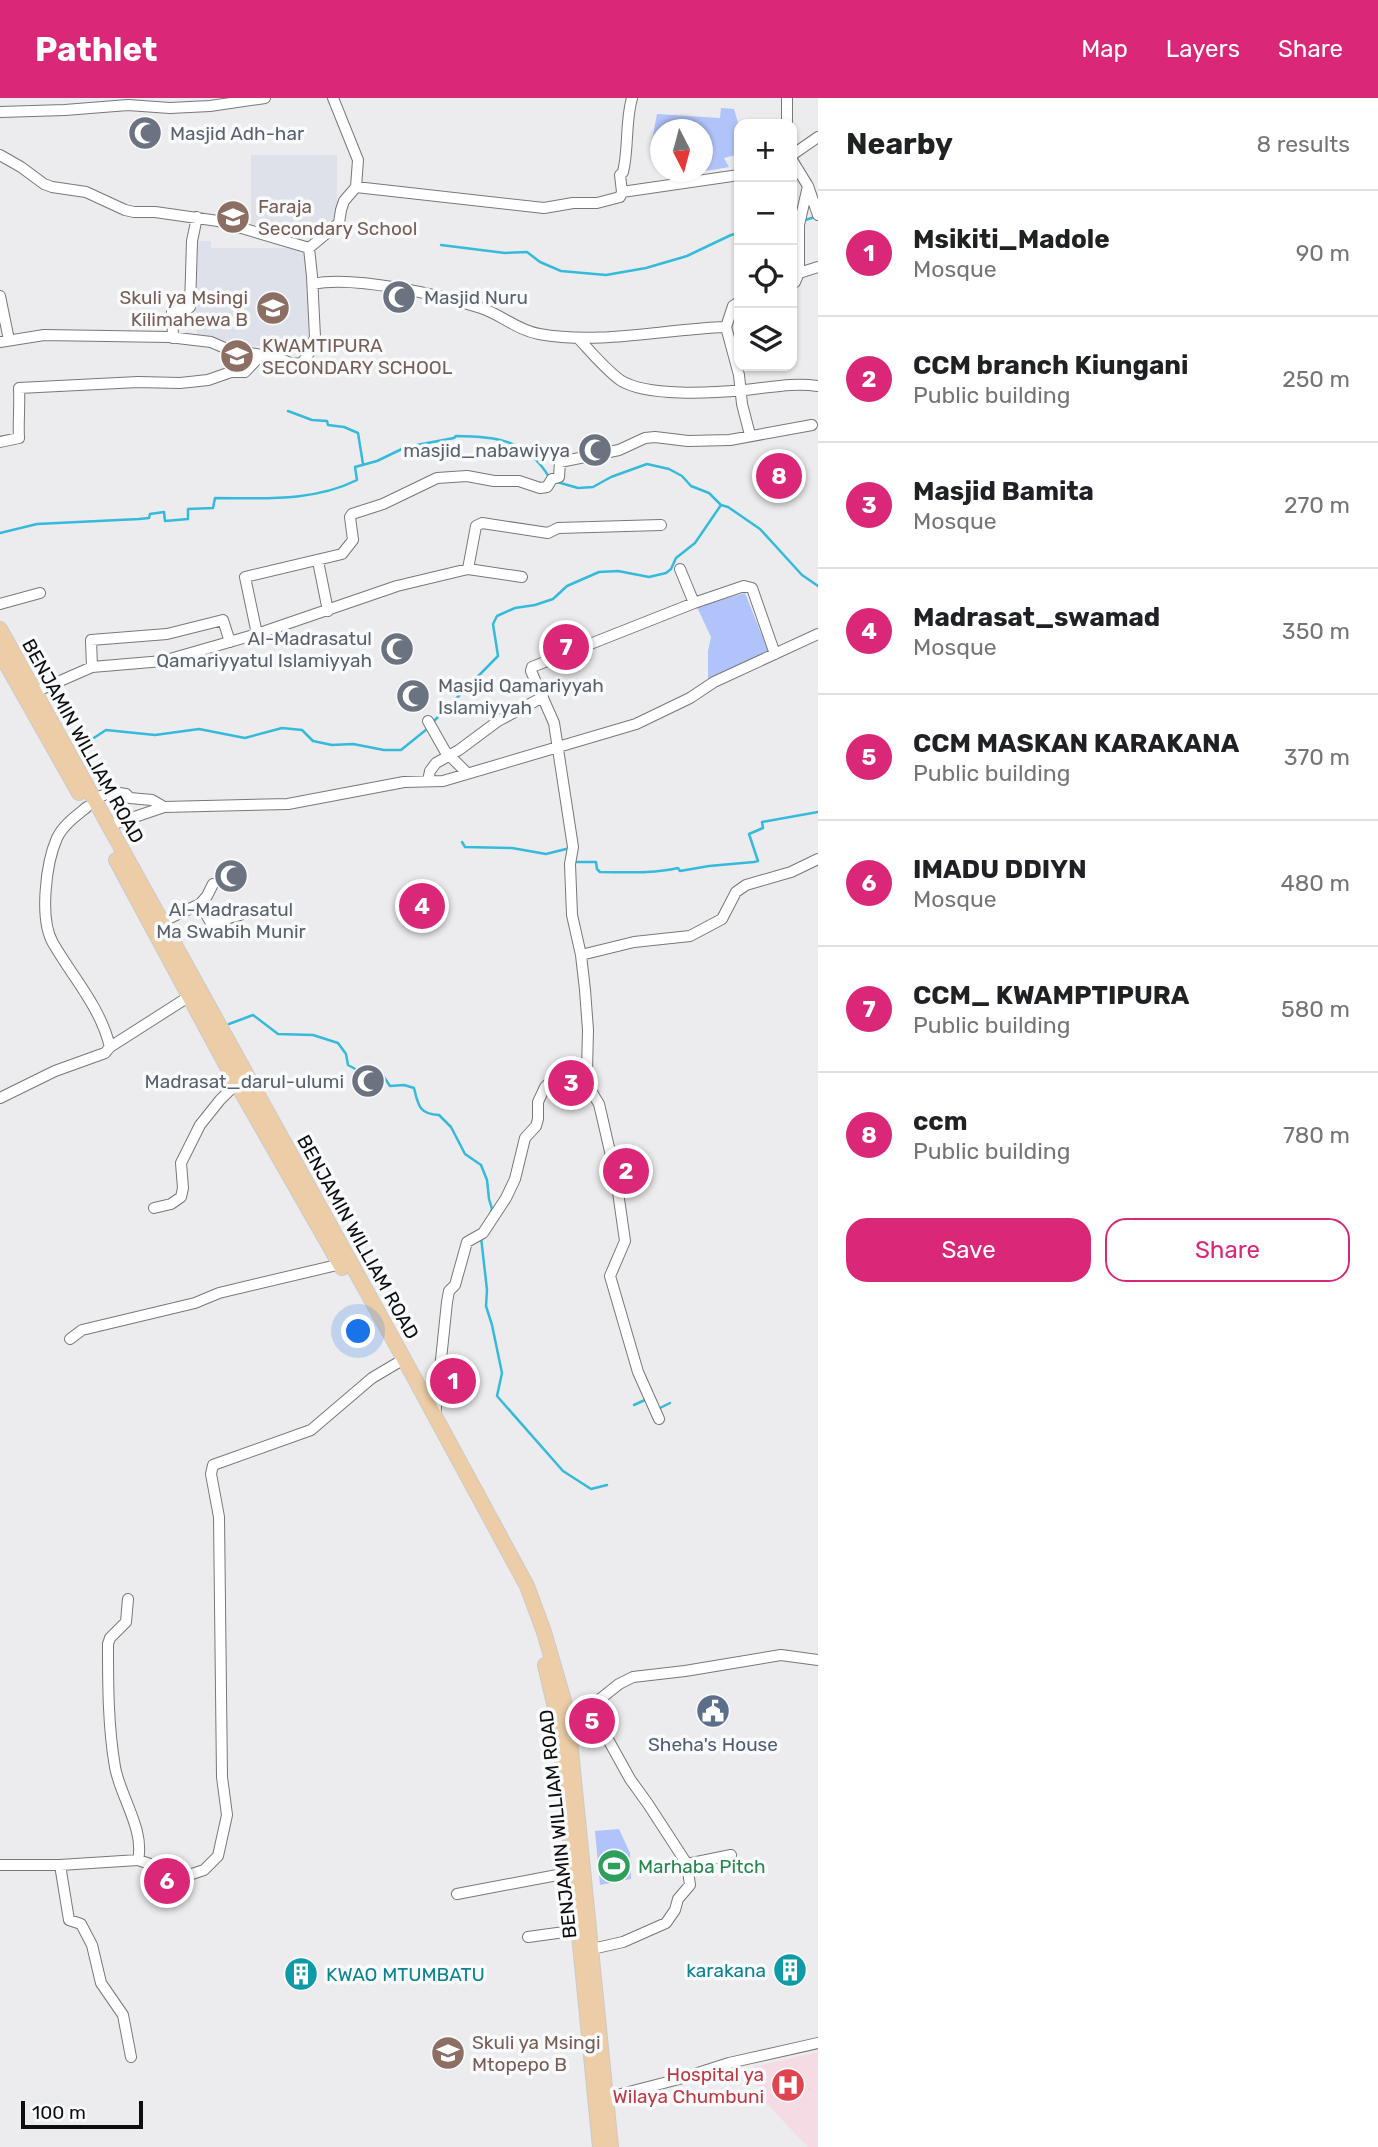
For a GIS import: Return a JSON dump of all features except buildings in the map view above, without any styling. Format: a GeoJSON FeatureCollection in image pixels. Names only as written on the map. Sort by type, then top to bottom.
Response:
{"type":"FeatureCollection","features":[{"type":"Feature","properties":{"kind":"main road","name":"BENJAMIN WILLIAM ROAD"},"geometry":{"type":"LineString","coordinates":[[0,629],[35,692],[90,803],[400,1361],[519,1590],[547,1671],[555,1708],[579,1930],[601,2099],[611,2147]]}},
{"type":"Feature","properties":{"kind":"main road","name":"BENJAMIN WILLIAM ROAD"},"geometry":{"type":"LineString","coordinates":[[0,653],[4,671],[90,803],[108,826],[161,922],[237,1083],[341,1265],[435,1417],[527,1586],[544,1632],[567,1711],[592,1949],[601,2099],[600,2147]]}},
{"type":"Feature","properties":{"kind":"street"},"geometry":{"type":"LineString","coordinates":[[0,112],[128,105],[211,106],[265,98]]}},
{"type":"Feature","properties":{"kind":"street"},"geometry":{"type":"LineString","coordinates":[[309,248],[339,223],[344,201],[356,187],[358,160],[333,98]]}},
{"type":"Feature","properties":{"kind":"street"},"geometry":{"type":"LineString","coordinates":[[356,187],[544,208],[573,203],[597,203],[620,197],[620,174],[624,172],[626,132],[632,98]]}},
{"type":"Feature","properties":{"kind":"street"},"geometry":{"type":"LineString","coordinates":[[787,98],[788,119]]}},
{"type":"Feature","properties":{"kind":"street"},"geometry":{"type":"LineString","coordinates":[[797,153],[818,137]]}},
{"type":"Feature","properties":{"kind":"street"},"geometry":{"type":"LineString","coordinates":[[1,160],[21,167],[52,187],[86,192],[134,212],[197,217],[242,226],[309,248]]}},
{"type":"Feature","properties":{"kind":"street"},"geometry":{"type":"LineString","coordinates":[[797,166],[808,186],[818,215]]}},
{"type":"Feature","properties":{"kind":"street"},"geometry":{"type":"LineString","coordinates":[[622,192],[734,176]]}},
{"type":"Feature","properties":{"kind":"street"},"geometry":{"type":"LineString","coordinates":[[797,278],[800,221],[808,186]]}},
{"type":"Feature","properties":{"kind":"street"},"geometry":{"type":"LineString","coordinates":[[173,338],[172,310],[186,310],[190,307],[192,241],[197,217]]}},
{"type":"Feature","properties":{"kind":"street"},"geometry":{"type":"LineString","coordinates":[[0,296],[5,341],[44,335],[173,338],[211,342],[227,349],[278,358],[292,364],[302,363],[315,337],[309,248]]}},
{"type":"Feature","properties":{"kind":"street"},"geometry":{"type":"LineString","coordinates":[[799,273],[818,267]]}},
{"type":"Feature","properties":{"kind":"street"},"geometry":{"type":"LineString","coordinates":[[313,284],[356,283],[428,295],[481,308],[502,316],[521,330],[537,334],[608,338],[726,327]]}},
{"type":"Feature","properties":{"kind":"street"},"geometry":{"type":"LineString","coordinates":[[734,305],[726,327],[750,435]]}},
{"type":"Feature","properties":{"kind":"street"},"geometry":{"type":"LineString","coordinates":[[578,338],[610,371],[634,387],[658,391],[741,391],[800,383],[818,386]]}},
{"type":"Feature","properties":{"kind":"street"},"geometry":{"type":"LineString","coordinates":[[0,442],[19,438],[19,388],[208,380],[231,372],[245,372],[261,355]]}},
{"type":"Feature","properties":{"kind":"street"},"geometry":{"type":"LineString","coordinates":[[257,634],[245,577],[342,554],[353,540],[352,513],[383,504],[436,478],[467,476],[494,481],[519,481],[540,488],[547,487],[560,475],[560,462],[619,450],[645,438],[730,440],[812,425]]}},
{"type":"Feature","properties":{"kind":"street"},"geometry":{"type":"LineString","coordinates":[[468,569],[475,526],[482,523],[548,533],[558,528],[661,525]]}},
{"type":"Feature","properties":{"kind":"street"},"geometry":{"type":"LineString","coordinates":[[318,561],[328,611]]}},
{"type":"Feature","properties":{"kind":"street"},"geometry":{"type":"LineString","coordinates":[[35,692],[92,667],[163,661],[257,634],[397,586],[468,569],[522,577]]}},
{"type":"Feature","properties":{"kind":"street"},"geometry":{"type":"LineString","coordinates":[[680,569],[694,603]]}},
{"type":"Feature","properties":{"kind":"street"},"geometry":{"type":"LineString","coordinates":[[659,1419],[638,1372],[610,1276],[625,1241],[603,1121],[599,1104],[590,1090],[587,1070],[588,1030],[581,955],[572,915],[570,864],[573,847],[559,747],[551,712],[533,677],[532,667],[744,586],[752,588],[775,654]]}},
{"type":"Feature","properties":{"kind":"street"},"geometry":{"type":"LineString","coordinates":[[0,604],[40,593]]}},
{"type":"Feature","properties":{"kind":"street"},"geometry":{"type":"LineString","coordinates":[[92,667],[91,640],[167,634],[223,620],[230,642]]}},
{"type":"Feature","properties":{"kind":"street"},"geometry":{"type":"LineString","coordinates":[[108,826],[164,807],[288,804],[379,785],[443,781],[636,724],[691,698],[714,682],[818,634]]}},
{"type":"Feature","properties":{"kind":"street"},"geometry":{"type":"LineString","coordinates":[[428,781],[430,771],[436,763],[498,722],[543,697]]}},
{"type":"Feature","properties":{"kind":"street"},"geometry":{"type":"LineString","coordinates":[[431,726],[445,751],[467,774]]}},
{"type":"Feature","properties":{"kind":"street"},"geometry":{"type":"LineString","coordinates":[[110,1047],[89,996],[51,940],[45,907],[47,871],[58,837],[66,825],[90,803],[112,792],[126,794],[130,798],[152,800],[164,807]]}},
{"type":"Feature","properties":{"kind":"street"},"geometry":{"type":"LineString","coordinates":[[581,955],[634,942],[690,936],[722,919],[736,892],[746,885],[791,872],[818,859]]}},
{"type":"Feature","properties":{"kind":"street"},"geometry":{"type":"LineString","coordinates":[[161,922],[200,904],[213,884]]}},
{"type":"Feature","properties":{"kind":"street"},"geometry":{"type":"LineString","coordinates":[[200,904],[211,923],[240,915]]}},
{"type":"Feature","properties":{"kind":"street"},"geometry":{"type":"LineString","coordinates":[[0,1098],[55,1071],[105,1053],[110,1047],[194,993]]}},
{"type":"Feature","properties":{"kind":"street"},"geometry":{"type":"LineString","coordinates":[[435,1417],[449,1292],[455,1285],[467,1242],[481,1234],[506,1198],[515,1180],[525,1138],[536,1126],[538,1102],[545,1087],[553,1079],[587,1070]]}},
{"type":"Feature","properties":{"kind":"street"},"geometry":{"type":"LineString","coordinates":[[154,1208],[181,1197],[181,1163],[200,1125],[237,1083]]}},
{"type":"Feature","properties":{"kind":"street"},"geometry":{"type":"LineString","coordinates":[[70,1339],[82,1330],[195,1303],[219,1293],[341,1265]]}},
{"type":"Feature","properties":{"kind":"street"},"geometry":{"type":"LineString","coordinates":[[0,1865],[60,1865],[138,1860],[186,1876],[204,1870],[218,1856],[228,1815],[222,1777],[219,1517],[211,1474],[213,1465],[311,1430],[372,1378],[400,1361]]}},
{"type":"Feature","properties":{"kind":"street"},"geometry":{"type":"LineString","coordinates":[[128,1600],[126,1622],[110,1638],[108,1644],[108,1691],[114,1766],[137,1834],[140,1851],[138,1860]]}},
{"type":"Feature","properties":{"kind":"street"},"geometry":{"type":"LineString","coordinates":[[567,1711],[590,1707],[634,1676],[685,1671],[781,1655],[818,1660]]}},
{"type":"Feature","properties":{"kind":"street"},"geometry":{"type":"LineString","coordinates":[[590,1707],[630,1779],[687,1864],[690,1885],[678,1899],[675,1910],[666,1923],[623,1942],[592,1949]]}},
{"type":"Feature","properties":{"kind":"street"},"geometry":{"type":"LineString","coordinates":[[687,1864],[731,1855]]}},
{"type":"Feature","properties":{"kind":"street"},"geometry":{"type":"LineString","coordinates":[[60,1865],[69,1920],[81,1924],[92,1945],[102,1983],[123,2015],[131,2057]]}},
{"type":"Feature","properties":{"kind":"street"},"geometry":{"type":"LineString","coordinates":[[457,1894],[573,1872]]}},
{"type":"Feature","properties":{"kind":"street"},"geometry":{"type":"LineString","coordinates":[[528,1937],[579,1930]]}},
{"type":"Feature","properties":{"kind":"street"},"geometry":{"type":"LineString","coordinates":[[601,2099],[680,2079],[729,2063],[818,2043]]}},
{"type":"Feature","properties":{"kind":"shaded area"},"geometry":{"type":"Polygon","coordinates":[[[721,108],[734,109],[737,119],[734,119],[734,155],[724,158],[729,167],[713,170],[713,119],[656,119],[657,114],[720,118],[721,108]]]}},
{"type":"Feature","properties":{"kind":"shaded area"},"geometry":{"type":"Polygon","coordinates":[[[251,155],[337,155],[337,224],[251,225],[251,155]]]}},
{"type":"Feature","properties":{"kind":"shaded area"},"geometry":{"type":"Polygon","coordinates":[[[193,241],[211,241],[211,248],[308,248],[308,346],[216,346],[197,339],[197,311],[193,311],[193,241]]]}},
{"type":"Feature","properties":{"kind":"shaded area"},"geometry":{"type":"Polygon","coordinates":[[[745,593],[769,653],[708,681],[711,637],[697,607],[745,593]]]}},
{"type":"Feature","properties":{"kind":"shaded area","name":"Marhaba Pitch"},"geometry":{"type":"Polygon","coordinates":[[[619,1829],[630,1853],[631,1879],[600,1885],[595,1831],[619,1829]]]}},
{"type":"Feature","properties":{"kind":"shaded area","name":"Hospital ya Wilaya Chumbuni"},"geometry":{"type":"Polygon","coordinates":[[[818,2052],[818,2147],[808,2147],[765,2102],[749,2068],[818,2052]]]}},
{"type":"Feature","properties":{"kind":"waterway"},"geometry":{"type":"LineString","coordinates":[[802,221],[815,217]]}},
{"type":"Feature","properties":{"kind":"waterway"},"geometry":{"type":"LineString","coordinates":[[441,245],[505,253],[527,252],[540,262],[561,271],[606,275],[646,268],[687,256],[734,234]]}},
{"type":"Feature","properties":{"kind":"waterway"},"geometry":{"type":"LineString","coordinates":[[288,411],[312,420],[327,421],[328,425],[344,427],[358,433],[363,464]]}},
{"type":"Feature","properties":{"kind":"waterway"},"geometry":{"type":"LineString","coordinates":[[0,533],[37,524],[139,519],[164,512],[165,521],[188,519],[188,509],[213,508],[215,498],[288,497],[323,492],[357,480],[355,467],[377,461],[406,447],[456,436],[484,437],[509,443],[531,455],[549,477]]}},
{"type":"Feature","properties":{"kind":"waterway"},"geometry":{"type":"LineString","coordinates":[[557,482],[578,488],[593,487],[611,477],[647,464],[669,469],[760,529],[802,575],[818,586]]}},
{"type":"Feature","properties":{"kind":"waterway"},"geometry":{"type":"LineString","coordinates":[[434,721],[498,656],[493,624],[497,616],[515,608],[553,599],[567,586],[599,572],[618,571],[649,577],[666,573],[676,558],[695,543],[721,505]]}},
{"type":"Feature","properties":{"kind":"waterway"},"geometry":{"type":"LineString","coordinates":[[83,745],[106,730],[155,735],[199,729],[245,738],[282,728],[302,730],[313,741],[332,745],[353,744],[384,750],[401,750],[427,729]]}},
{"type":"Feature","properties":{"kind":"waterway"},"geometry":{"type":"LineString","coordinates":[[575,862],[596,862],[600,872],[678,868],[680,871],[754,862],[758,861],[749,834],[763,828],[762,822],[818,812]]}},
{"type":"Feature","properties":{"kind":"waterway"},"geometry":{"type":"LineString","coordinates":[[462,842],[465,847],[512,848],[546,854],[570,848]]}},
{"type":"Feature","properties":{"kind":"waterway"},"geometry":{"type":"LineString","coordinates":[[229,1024],[253,1015],[278,1034],[313,1035],[338,1043],[346,1054],[348,1065],[368,1076],[382,1074],[390,1086],[404,1085],[414,1088],[420,1108],[427,1113],[439,1115],[451,1127],[465,1154],[481,1165],[487,1180],[491,1212]]}},
{"type":"Feature","properties":{"kind":"waterway"},"geometry":{"type":"LineString","coordinates":[[481,1237],[487,1290],[486,1306],[502,1373],[497,1396],[563,1471],[591,1489],[607,1485]]}},
{"type":"Feature","properties":{"kind":"waterway"},"geometry":{"type":"LineString","coordinates":[[634,1405],[647,1399]]}},
{"type":"Feature","properties":{"kind":"waterway"},"geometry":{"type":"LineString","coordinates":[[658,1409],[670,1403]]}},
{"type":"Feature","properties":{"kind":"place","name":"Masjid Adh-har"},"geometry":{"type":"Point","coordinates":[145,133]}},
{"type":"Feature","properties":{"kind":"place","name":"Faraja Secondary School"},"geometry":{"type":"Point","coordinates":[233,217]}},
{"type":"Feature","properties":{"kind":"place","name":"Masjid Nuru"},"geometry":{"type":"Point","coordinates":[399,297]}},
{"type":"Feature","properties":{"kind":"place","name":"Skuli ya Msingi Kilimahewa B"},"geometry":{"type":"Point","coordinates":[273,308]}},
{"type":"Feature","properties":{"kind":"place","name":"KWAMTIPURA SECONDARY SCHOOL"},"geometry":{"type":"Point","coordinates":[237,356]}},
{"type":"Feature","properties":{"kind":"place","name":"masjid_nabawiyya"},"geometry":{"type":"Point","coordinates":[595,450]}},
{"type":"Feature","properties":{"kind":"place","name":"ccm"},"geometry":{"type":"Point","coordinates":[779,476]}},
{"type":"Feature","properties":{"kind":"place","name":"CCM_ KWAMPTIPURA"},"geometry":{"type":"Point","coordinates":[566,647]}},
{"type":"Feature","properties":{"kind":"place","name":"Al-Madrasatul Qamariyyatul Islamiyyah"},"geometry":{"type":"Point","coordinates":[397,649]}},
{"type":"Feature","properties":{"kind":"place","name":"Masjid Qamariyyah Islamiyyah"},"geometry":{"type":"Point","coordinates":[413,696]}},
{"type":"Feature","properties":{"kind":"place","name":"Al-Madrasatul Ma Swabih Munir"},"geometry":{"type":"Point","coordinates":[231,876]}},
{"type":"Feature","properties":{"kind":"place","name":"Madrasat_swamad"},"geometry":{"type":"Point","coordinates":[422,906]}},
{"type":"Feature","properties":{"kind":"place","name":"Madrasat_darul-ulumi"},"geometry":{"type":"Point","coordinates":[368,1081]}},
{"type":"Feature","properties":{"kind":"place","name":"Masjid Bamita"},"geometry":{"type":"Point","coordinates":[571,1083]}},
{"type":"Feature","properties":{"kind":"place","name":"CCM branch Kiungani"},"geometry":{"type":"Point","coordinates":[626,1171]}},
{"type":"Feature","properties":{"kind":"place","name":"Msikiti_Madole"},"geometry":{"type":"Point","coordinates":[453,1381]}},
{"type":"Feature","properties":{"kind":"place","name":"Sheha's House"},"geometry":{"type":"Point","coordinates":[713,1711]}},
{"type":"Feature","properties":{"kind":"place","name":"CCM MASKAN KARAKANA"},"geometry":{"type":"Point","coordinates":[592,1721]}},
{"type":"Feature","properties":{"kind":"place","name":"Marhaba Pitch"},"geometry":{"type":"Point","coordinates":[614,1866]}},
{"type":"Feature","properties":{"kind":"place","name":"IMADU DDIYN"},"geometry":{"type":"Point","coordinates":[167,1881]}},
{"type":"Feature","properties":{"kind":"place","name":"karakana"},"geometry":{"type":"Point","coordinates":[790,1970]}},
{"type":"Feature","properties":{"kind":"place","name":"KWAO MTUMBATU"},"geometry":{"type":"Point","coordinates":[301,1974]}},
{"type":"Feature","properties":{"kind":"place","name":"Skuli ya Msingi Mtopepo B"},"geometry":{"type":"Point","coordinates":[448,2053]}},
{"type":"Feature","properties":{"kind":"place","name":"Hospital ya Wilaya Chumbuni"},"geometry":{"type":"Point","coordinates":[788,2085]}}]}
